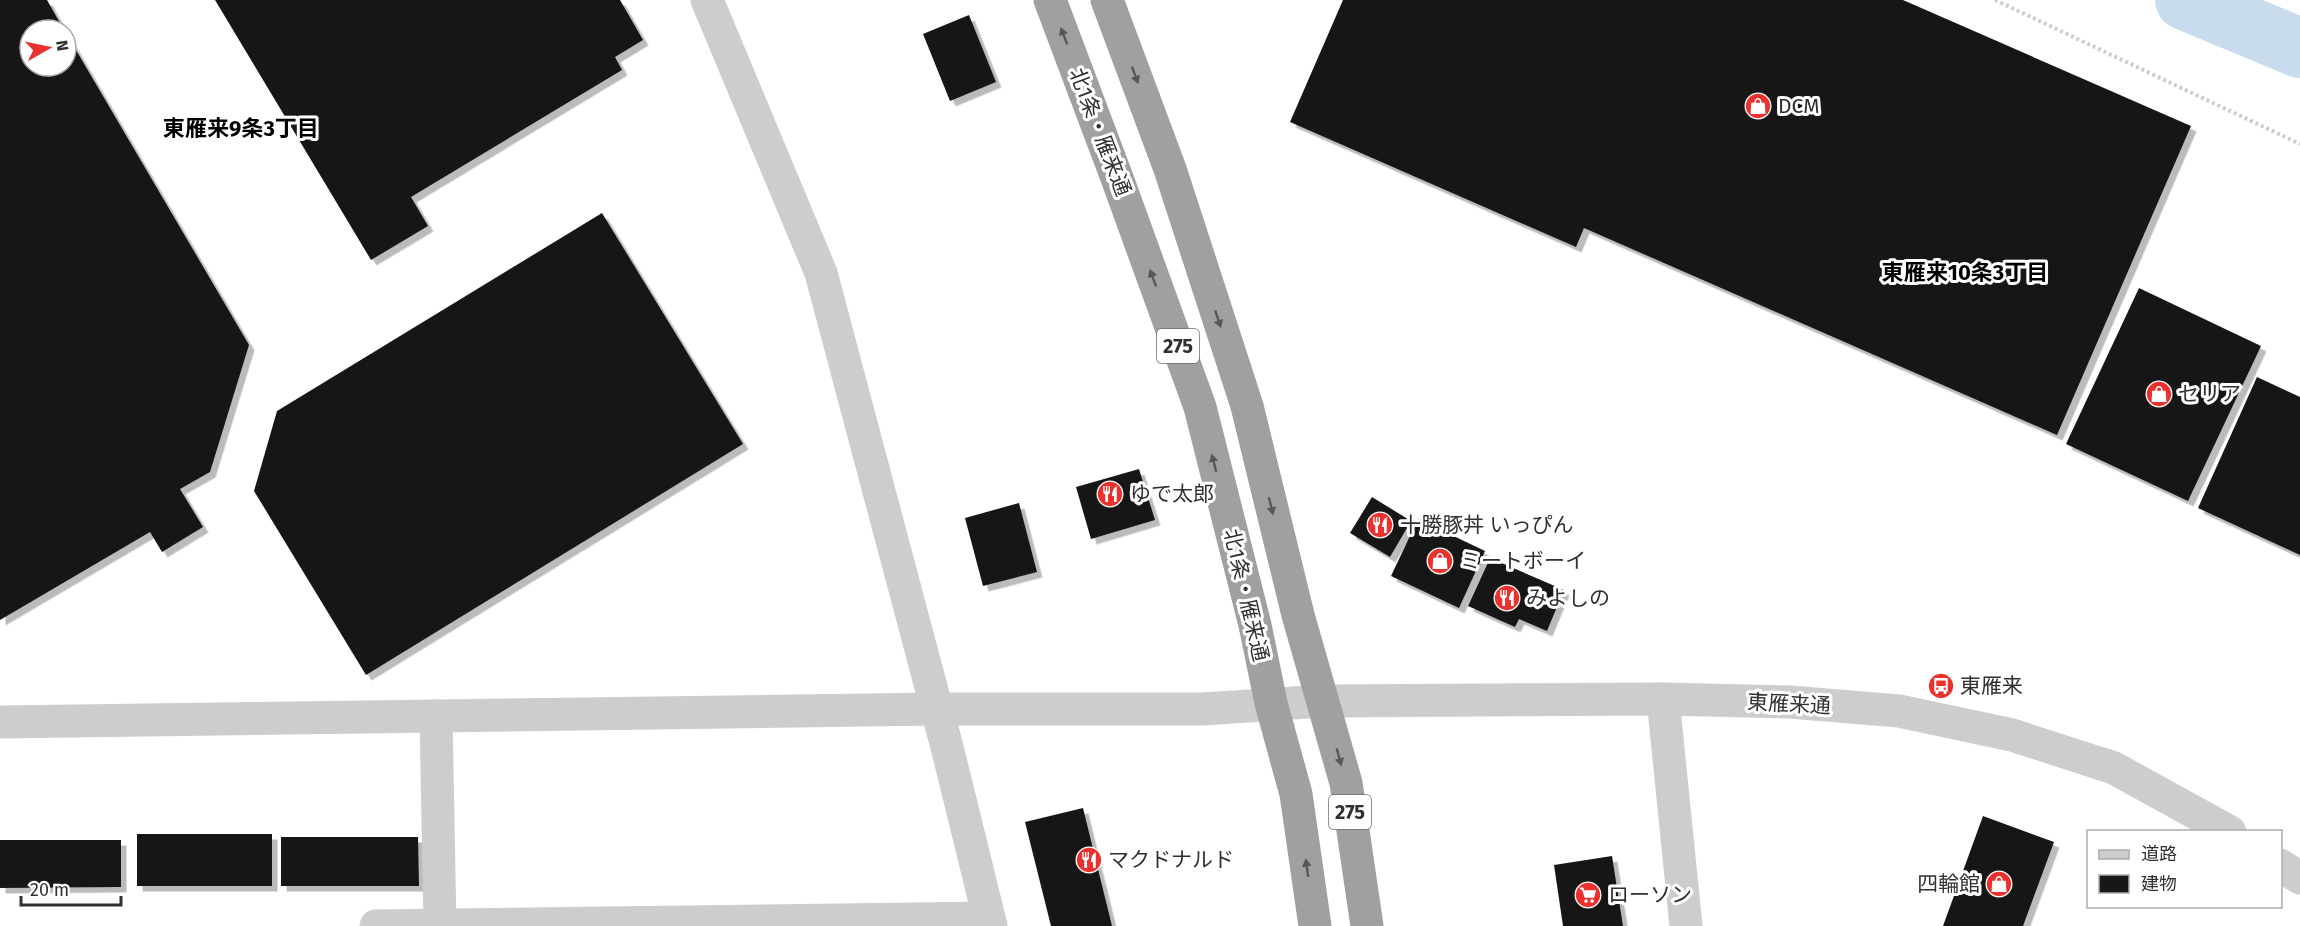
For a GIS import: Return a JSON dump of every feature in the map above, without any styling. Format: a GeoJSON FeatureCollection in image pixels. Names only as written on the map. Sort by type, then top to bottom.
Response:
{"type":"FeatureCollection","features":[{"type":"Feature","properties":{"kind":"highway","name":"北1条・雁来通"},"geometry":{"type":"LineString","coordinates":[[1050,0],[1200,406],[1255,625],[1271,703],[1296,794],[1315,926]]}},
{"type":"Feature","properties":{"kind":"highway","name":"275"},"geometry":{"type":"LineString","coordinates":[[1107,0],[1170,169],[1247,406],[1298,615],[1346,783],[1368,926]]}},
{"type":"Feature","properties":{"kind":"street"},"geometry":{"type":"LineString","coordinates":[[376,926],[990,922],[820,273],[707,0]]}},
{"type":"Feature","properties":{"kind":"street"},"geometry":{"type":"LineString","coordinates":[[1663,699],[1686,926]]}},
{"type":"Feature","properties":{"kind":"street","name":"東雁来通"},"geometry":{"type":"LineString","coordinates":[[0,722],[936,709],[1203,709],[1324,700],[1663,699],[1790,702],[1899,711],[2012,735],[2114,768],[2228,830]]}},
{"type":"Feature","properties":{"kind":"street"},"geometry":{"type":"LineString","coordinates":[[436,716],[440,925]]}},
{"type":"Feature","properties":{"kind":"street"},"geometry":{"type":"LineString","coordinates":[[2282,866],[2300,878]]}},
{"type":"Feature","properties":{"kind":"path"},"geometry":{"type":"LineString","coordinates":[[1995,0],[2300,144]]}},
{"type":"Feature","properties":{"kind":"building"},"geometry":{"type":"Polygon","coordinates":[[[0,0],[47,0],[57,18],[18,18],[18,78],[78,78],[78,53],[249,345],[210,472],[180,489],[203,527],[162,552],[150,532],[0,620],[0,0]]]}},
{"type":"Feature","properties":{"kind":"building"},"geometry":{"type":"Polygon","coordinates":[[[215,0],[620,0],[643,40],[615,57],[622,70],[411,197],[428,226],[371,260],[215,0]]]}},
{"type":"Feature","properties":{"kind":"building"},"geometry":{"type":"Polygon","coordinates":[[[1343,0],[1903,0],[2191,126],[2057,435],[1584,228],[1576,247],[1290,122],[1343,0]]]}},
{"type":"Feature","properties":{"kind":"building"},"geometry":{"type":"Polygon","coordinates":[[[969,15],[996,82],[950,101],[923,34],[969,15]]]}},
{"type":"Feature","properties":{"kind":"building"},"geometry":{"type":"Polygon","coordinates":[[[602,213],[743,444],[366,675],[254,491],[277,411],[602,213]]]}},
{"type":"Feature","properties":{"kind":"building"},"geometry":{"type":"Polygon","coordinates":[[[2139,288],[2261,346],[2188,501],[2066,444],[2139,288]]]}},
{"type":"Feature","properties":{"kind":"building"},"geometry":{"type":"Polygon","coordinates":[[[2257,377],[2300,397],[2300,555],[2198,508],[2257,377]]]}},
{"type":"Feature","properties":{"kind":"building"},"geometry":{"type":"Polygon","coordinates":[[[1139,469],[1155,520],[1091,539],[1076,487],[1139,469]]]}},
{"type":"Feature","properties":{"kind":"building"},"geometry":{"type":"Polygon","coordinates":[[[1372,497],[1411,521],[1390,557],[1350,533],[1372,497]]]}},
{"type":"Feature","properties":{"kind":"building"},"geometry":{"type":"Polygon","coordinates":[[[1019,503],[1037,572],[983,586],[965,518],[1019,503]]]}},
{"type":"Feature","properties":{"kind":"building"},"geometry":{"type":"Polygon","coordinates":[[[1418,519],[1485,551],[1459,608],[1391,576],[1418,519]]]}},
{"type":"Feature","properties":{"kind":"building"},"geometry":{"type":"Polygon","coordinates":[[[1490,558],[1564,590],[1547,631],[1519,619],[1515,627],[1468,606],[1490,558]]]}},
{"type":"Feature","properties":{"kind":"building"},"geometry":{"type":"Polygon","coordinates":[[[1083,808],[1112,926],[1051,926],[1025,822],[1083,808]]]}},
{"type":"Feature","properties":{"kind":"building","name":"四輪館"},"geometry":{"type":"Polygon","coordinates":[[[1983,816],[2054,842],[2023,926],[1943,926],[1983,816]]]}},
{"type":"Feature","properties":{"kind":"building"},"geometry":{"type":"Polygon","coordinates":[[[137,834],[272,834],[272,886],[137,886],[137,834]]]}},
{"type":"Feature","properties":{"kind":"building"},"geometry":{"type":"Polygon","coordinates":[[[281,837],[418,837],[419,886],[281,886],[281,837]]]}},
{"type":"Feature","properties":{"kind":"building"},"geometry":{"type":"Polygon","coordinates":[[[0,840],[121,840],[121,887],[0,888],[0,840]]]}},
{"type":"Feature","properties":{"kind":"building","name":"ローソン"},"geometry":{"type":"Polygon","coordinates":[[[1612,856],[1623,926],[1563,926],[1554,865],[1612,856]]]}},
{"type":"Feature","properties":{"kind":"waterway"},"geometry":{"type":"LineString","coordinates":[[2185,0],[2300,48]]}},
{"type":"Feature","properties":{"kind":"place","name":"DCM"},"geometry":{"type":"Point","coordinates":[1758,106]}},
{"type":"Feature","properties":{"kind":"place","name":"セリア"},"geometry":{"type":"Point","coordinates":[2159,394]}},
{"type":"Feature","properties":{"kind":"place","name":"ゆで太郎"},"geometry":{"type":"Point","coordinates":[1110,494]}},
{"type":"Feature","properties":{"kind":"place","name":"十勝豚丼 いっぴん"},"geometry":{"type":"Point","coordinates":[1380,525]}},
{"type":"Feature","properties":{"kind":"place","name":"ミートボーイ"},"geometry":{"type":"Point","coordinates":[1440,561]}},
{"type":"Feature","properties":{"kind":"place","name":"みよしの"},"geometry":{"type":"Point","coordinates":[1507,598]}},
{"type":"Feature","properties":{"kind":"place","name":"東雁来"},"geometry":{"type":"Point","coordinates":[1941,686]}},
{"type":"Feature","properties":{"kind":"place","name":"マクドナルド"},"geometry":{"type":"Point","coordinates":[1089,860]}},
{"type":"Feature","properties":{"kind":"place","name":"四輪館"},"geometry":{"type":"Point","coordinates":[1999,884]}},
{"type":"Feature","properties":{"kind":"place","name":"ローソン"},"geometry":{"type":"Point","coordinates":[1588,895]}},
{"type":"Feature","properties":{"kind":"district","name":"東雁来9条3丁目"},"geometry":{"type":"Point","coordinates":[241,128]}},
{"type":"Feature","properties":{"kind":"district","name":"東雁来10条3丁目"},"geometry":{"type":"Point","coordinates":[1965,272]}}]}
